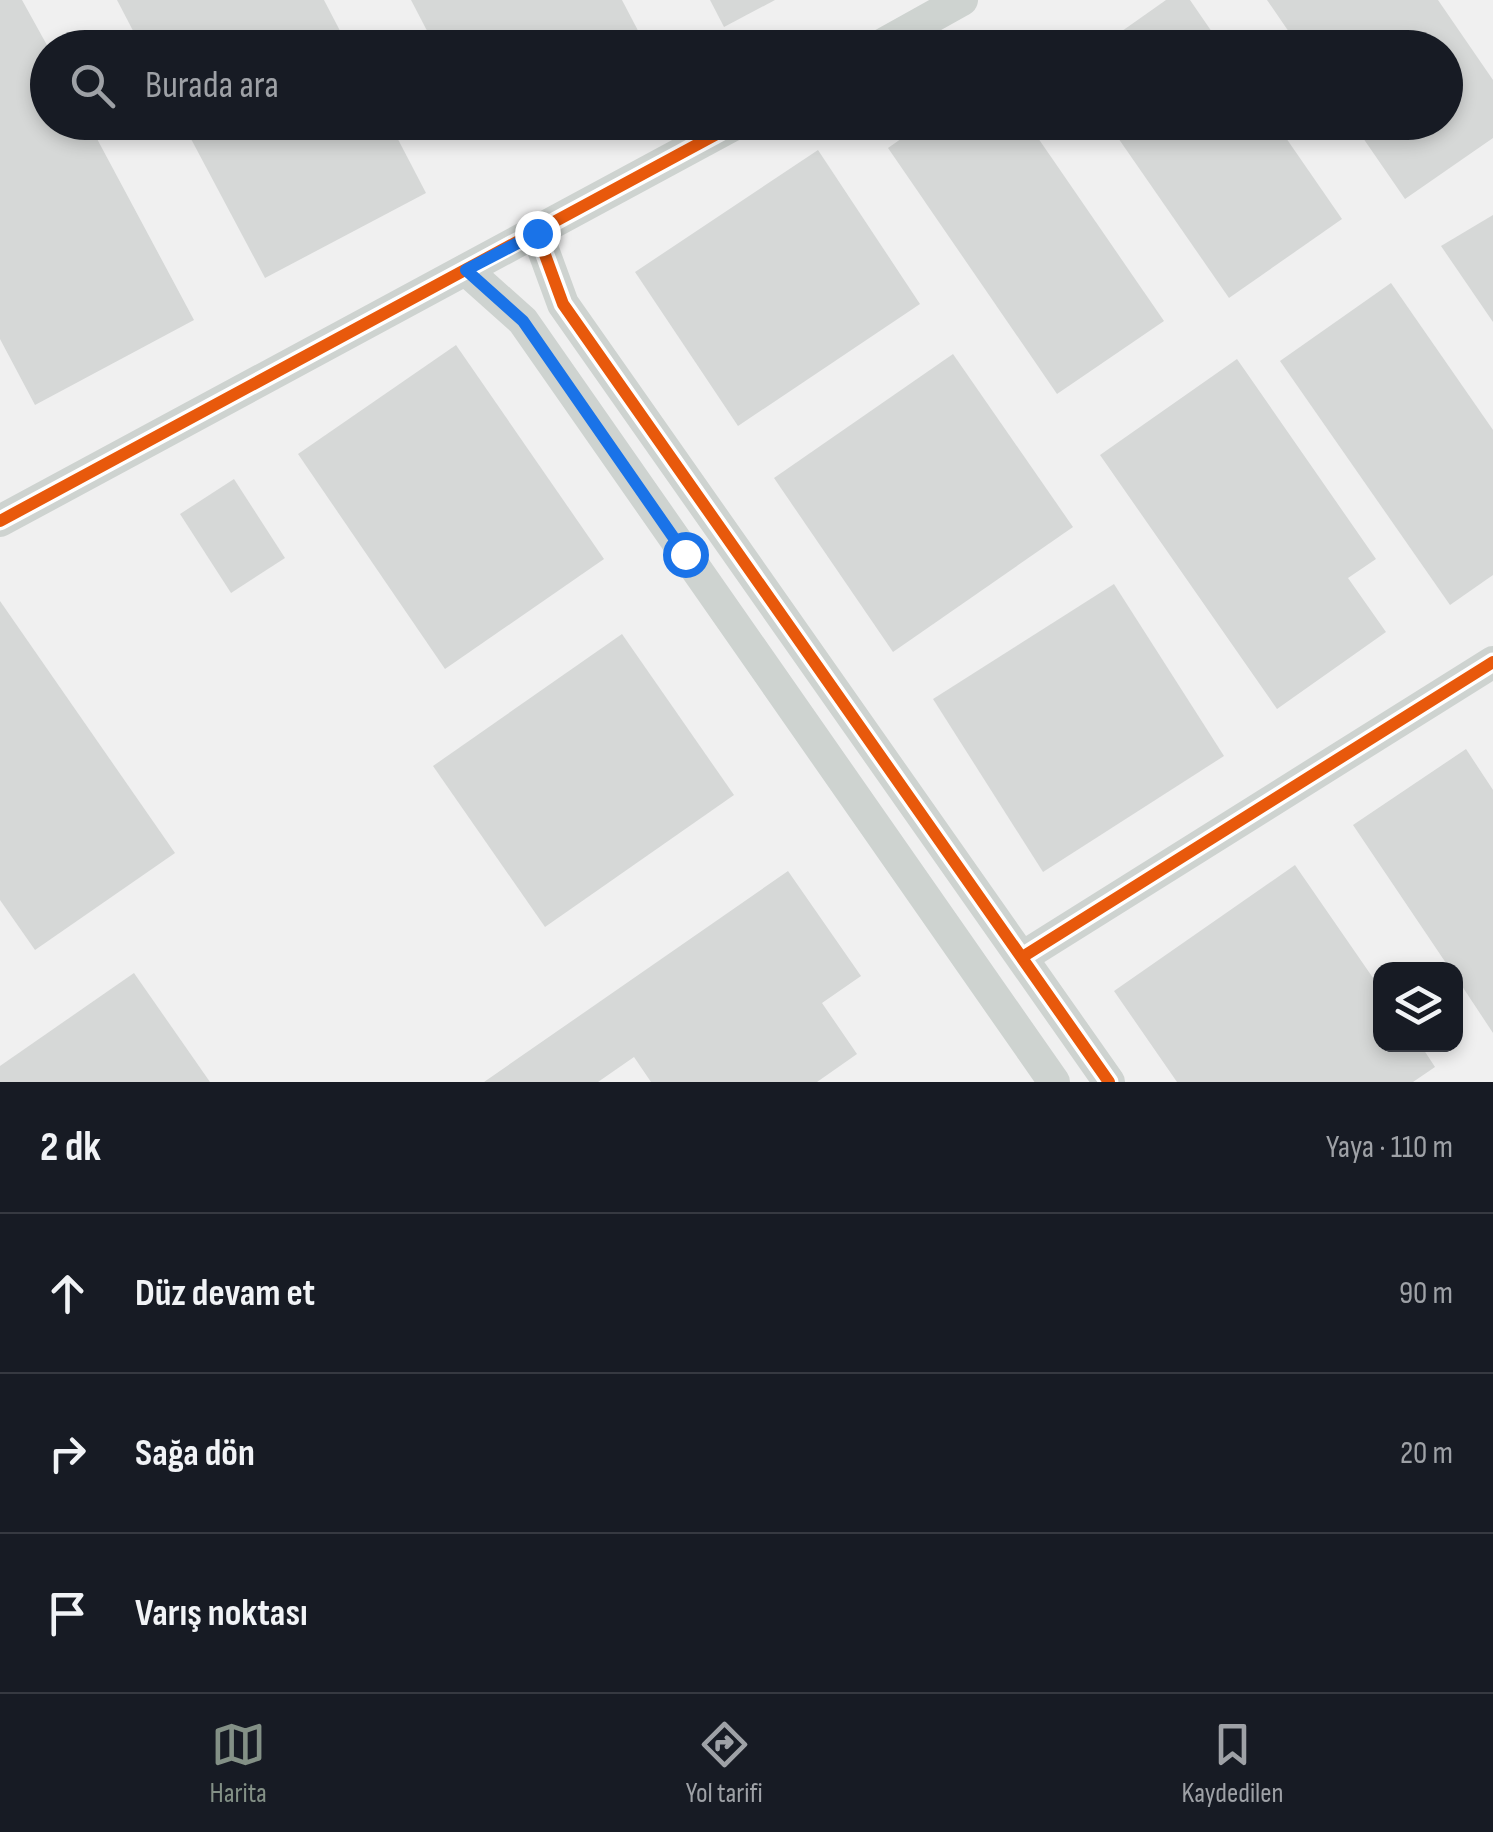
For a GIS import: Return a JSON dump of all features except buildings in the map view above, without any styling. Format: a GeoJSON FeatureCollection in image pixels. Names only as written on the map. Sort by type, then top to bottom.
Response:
{"type":"FeatureCollection","features":[{"type":"Feature","properties":{"kind":"street"},"geometry":{"type":"LineString","coordinates":[[908,30],[962,0]]}},
{"type":"Feature","properties":{"kind":"street"},"geometry":{"type":"LineString","coordinates":[[0,521],[706,140]]}},
{"type":"Feature","properties":{"kind":"street"},"geometry":{"type":"LineString","coordinates":[[537,233],[563,304],[1109,1082]]}},
{"type":"Feature","properties":{"kind":"street"},"geometry":{"type":"LineString","coordinates":[[466,270],[523,321],[1054,1082]]}},
{"type":"Feature","properties":{"kind":"street"},"geometry":{"type":"LineString","coordinates":[[1024,956],[1493,662]]}},
{"type":"Feature","properties":{"kind":"cycle path"},"geometry":{"type":"LineString","coordinates":[[0,521],[706,140]]}},
{"type":"Feature","properties":{"kind":"cycle path"},"geometry":{"type":"LineString","coordinates":[[537,233],[563,304],[1109,1082]]}},
{"type":"Feature","properties":{"kind":"cycle path"},"geometry":{"type":"LineString","coordinates":[[1024,956],[1493,662]]}},
{"type":"Feature","properties":{"kind":"route"},"geometry":{"type":"LineString","coordinates":[[537,233],[466,270],[523,321],[685,554]]}}]}
